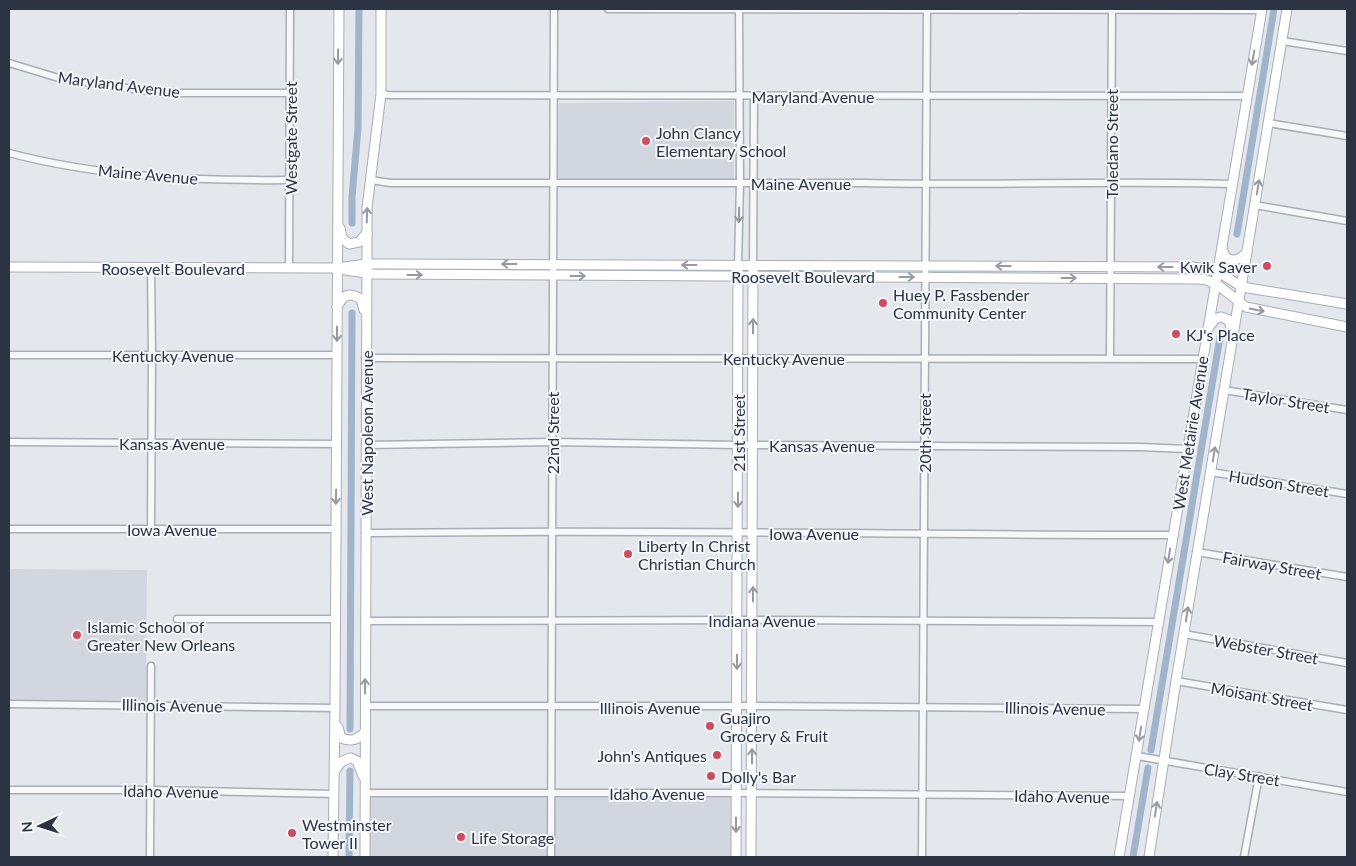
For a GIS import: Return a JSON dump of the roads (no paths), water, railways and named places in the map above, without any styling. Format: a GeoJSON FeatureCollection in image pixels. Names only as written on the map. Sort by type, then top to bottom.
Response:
{"type":"FeatureCollection","features":[{"type":"Feature","properties":{"kind":"main road","name":"West Napoleon Avenue"},"geometry":{"type":"LineString","coordinates":[[333,857],[339,9]]}},
{"type":"Feature","properties":{"kind":"main road","name":"West Napoleon Avenue"},"geometry":{"type":"LineString","coordinates":[[364,857],[367,233],[370,180],[380,94],[381,9]]}},
{"type":"Feature","properties":{"kind":"main road","name":"West Metairie Avenue"},"geometry":{"type":"LineString","coordinates":[[1120,857],[1261,9]]}},
{"type":"Feature","properties":{"kind":"main road","name":"West Metairie Avenue"},"geometry":{"type":"LineString","coordinates":[[1149,857],[1197,552],[1287,9]]}},
{"type":"Feature","properties":{"kind":"main road"},"geometry":{"type":"LineString","coordinates":[[338,221],[342,238],[349,244],[359,242],[367,233]]}},
{"type":"Feature","properties":{"kind":"main road"},"geometry":{"type":"LineString","coordinates":[[1221,244],[1223,255],[1228,259],[1235,260],[1241,258],[1248,252]]}},
{"type":"Feature","properties":{"kind":"main road","name":"Roosevelt Boulevard"},"geometry":{"type":"LineString","coordinates":[[9,268],[338,268],[367,264],[1198,267],[1216,272],[1242,287],[1347,304]]}},
{"type":"Feature","properties":{"kind":"main road","name":"21st Street"},"geometry":{"type":"LineString","coordinates":[[736,857],[739,445],[738,265]]}},
{"type":"Feature","properties":{"kind":"main road","name":"21st Street"},"geometry":{"type":"LineString","coordinates":[[751,857],[753,265]]}},
{"type":"Feature","properties":{"kind":"main road","name":"Roosevelt Boulevard"},"geometry":{"type":"LineString","coordinates":[[338,268],[367,274],[1199,278],[1214,283],[1239,303],[1255,310],[1347,327]]}},
{"type":"Feature","properties":{"kind":"main road"},"geometry":{"type":"LineString","coordinates":[[337,307],[347,295],[353,295],[361,299],[366,317]]}},
{"type":"Feature","properties":{"kind":"main road"},"geometry":{"type":"LineString","coordinates":[[1207,331],[1215,319],[1225,318],[1229,320],[1232,326],[1233,340]]}},
{"type":"Feature","properties":{"kind":"main road"},"geometry":{"type":"LineString","coordinates":[[335,720],[341,738],[348,740],[358,738],[365,732]]}},
{"type":"Feature","properties":{"kind":"main road"},"geometry":{"type":"LineString","coordinates":[[334,773],[339,764],[351,758],[357,761],[365,781]]}},
{"type":"Feature","properties":{"kind":"street","name":"Westgate Street"},"geometry":{"type":"LineString","coordinates":[[289,268],[290,9]]}},
{"type":"Feature","properties":{"kind":"street","name":"22nd Street"},"geometry":{"type":"LineString","coordinates":[[550,857],[554,9]]}},
{"type":"Feature","properties":{"kind":"street"},"geometry":{"type":"LineString","coordinates":[[608,9],[1261,9]]}},
{"type":"Feature","properties":{"kind":"street","name":"21st Street"},"geometry":{"type":"LineString","coordinates":[[738,265],[740,183],[739,9]]}},
{"type":"Feature","properties":{"kind":"street","name":"20th Street"},"geometry":{"type":"LineString","coordinates":[[922,857],[927,9]]}},
{"type":"Feature","properties":{"kind":"street","name":"Toledano Street"},"geometry":{"type":"LineString","coordinates":[[1110,358],[1112,9]]}},
{"type":"Feature","properties":{"kind":"street"},"geometry":{"type":"LineString","coordinates":[[1282,41],[1347,52]]}},
{"type":"Feature","properties":{"kind":"street","name":"Maryland Avenue"},"geometry":{"type":"LineString","coordinates":[[9,63],[62,79],[162,93],[290,93]]}},
{"type":"Feature","properties":{"kind":"street","name":"Maryland Avenue"},"geometry":{"type":"LineString","coordinates":[[380,94],[388,96],[754,97],[1246,96]]}},
{"type":"Feature","properties":{"kind":"street","name":"21st Street"},"geometry":{"type":"LineString","coordinates":[[753,265],[754,97]]}},
{"type":"Feature","properties":{"kind":"street"},"geometry":{"type":"LineString","coordinates":[[1268,123],[1347,136]]}},
{"type":"Feature","properties":{"kind":"street","name":"Maine Avenue"},"geometry":{"type":"LineString","coordinates":[[9,153],[76,167],[145,176],[216,180],[289,180]]}},
{"type":"Feature","properties":{"kind":"street","name":"Maine Avenue"},"geometry":{"type":"LineString","coordinates":[[370,180],[391,183],[1231,184]]}},
{"type":"Feature","properties":{"kind":"street"},"geometry":{"type":"LineString","coordinates":[[1255,205],[1347,220]]}},
{"type":"Feature","properties":{"kind":"street"},"geometry":{"type":"LineString","coordinates":[[151,268],[151,529]]}},
{"type":"Feature","properties":{"kind":"street","name":"Kentucky Avenue"},"geometry":{"type":"LineString","coordinates":[[9,354],[337,355]]}},
{"type":"Feature","properties":{"kind":"street","name":"Kentucky Avenue"},"geometry":{"type":"LineString","coordinates":[[366,358],[1202,359]]}},
{"type":"Feature","properties":{"kind":"street","name":"Taylor Street"},"geometry":{"type":"LineString","coordinates":[[1224,390],[1347,410]]}},
{"type":"Feature","properties":{"kind":"street","name":"Kansas Avenue"},"geometry":{"type":"LineString","coordinates":[[9,442],[336,444]]}},
{"type":"Feature","properties":{"kind":"street","name":"Kansas Avenue"},"geometry":{"type":"LineString","coordinates":[[366,445],[552,442],[1187,449]]}},
{"type":"Feature","properties":{"kind":"street","name":"Hudson Street"},"geometry":{"type":"LineString","coordinates":[[1211,472],[1347,494]]}},
{"type":"Feature","properties":{"kind":"street","name":"Iowa Avenue"},"geometry":{"type":"LineString","coordinates":[[9,529],[335,530]]}},
{"type":"Feature","properties":{"kind":"street","name":"Iowa Avenue"},"geometry":{"type":"LineString","coordinates":[[365,533],[551,530],[1173,535]]}},
{"type":"Feature","properties":{"kind":"street","name":"Fairway Street"},"geometry":{"type":"LineString","coordinates":[[1197,552],[1347,577]]}},
{"type":"Feature","properties":{"kind":"street"},"geometry":{"type":"LineString","coordinates":[[177,618],[336,619]]}},
{"type":"Feature","properties":{"kind":"street","name":"Indiana Avenue"},"geometry":{"type":"LineString","coordinates":[[365,621],[1159,622]]}},
{"type":"Feature","properties":{"kind":"street","name":"Webster Street"},"geometry":{"type":"LineString","coordinates":[[1184,634],[1347,663]]}},
{"type":"Feature","properties":{"kind":"street"},"geometry":{"type":"LineString","coordinates":[[150,857],[151,666]]}},
{"type":"Feature","properties":{"kind":"street","name":"Moisant Street"},"geometry":{"type":"LineString","coordinates":[[1176,682],[1347,710]]}},
{"type":"Feature","properties":{"kind":"street","name":"Illinois Avenue"},"geometry":{"type":"LineString","coordinates":[[9,704],[151,704],[335,708]]}},
{"type":"Feature","properties":{"kind":"street","name":"Illinois Avenue"},"geometry":{"type":"LineString","coordinates":[[365,706],[1144,709]]}},
{"type":"Feature","properties":{"kind":"street","name":"Clay Street"},"geometry":{"type":"LineString","coordinates":[[1137,756],[1347,792]]}},
{"type":"Feature","properties":{"kind":"street"},"geometry":{"type":"LineString","coordinates":[[1244,857],[1258,776]]}},
{"type":"Feature","properties":{"kind":"street","name":"Idaho Avenue"},"geometry":{"type":"LineString","coordinates":[[9,790],[150,790],[334,794]]}},
{"type":"Feature","properties":{"kind":"street","name":"Idaho Avenue"},"geometry":{"type":"LineString","coordinates":[[365,792],[1130,796]]}},
{"type":"Feature","properties":{"kind":"waterway"},"geometry":{"type":"LineString","coordinates":[[352,223],[352,197],[358,128],[359,9]]}},
{"type":"Feature","properties":{"kind":"waterway"},"geometry":{"type":"LineString","coordinates":[[1237,234],[1274,9]]}},
{"type":"Feature","properties":{"kind":"waterway"},"geometry":{"type":"LineString","coordinates":[[350,729],[352,313]]}},
{"type":"Feature","properties":{"kind":"waterway"},"geometry":{"type":"LineString","coordinates":[[1151,750],[1220,337]]}},
{"type":"Feature","properties":{"kind":"waterway"},"geometry":{"type":"LineString","coordinates":[[1133,857],[1148,768]]}},
{"type":"Feature","properties":{"kind":"waterway"},"geometry":{"type":"LineString","coordinates":[[349,857],[350,771]]}},
{"type":"Feature","properties":{"kind":"place","name":"John Clancy Elementary School"},"geometry":{"type":"Point","coordinates":[646,141]}},
{"type":"Feature","properties":{"kind":"place","name":"Kwik Saver"},"geometry":{"type":"Point","coordinates":[1267,266]}},
{"type":"Feature","properties":{"kind":"place","name":"Huey P. Fassbender Community Center"},"geometry":{"type":"Point","coordinates":[883,303]}},
{"type":"Feature","properties":{"kind":"place","name":"KJ's Place"},"geometry":{"type":"Point","coordinates":[1176,334]}},
{"type":"Feature","properties":{"kind":"place","name":"Liberty In Christ Christian Church"},"geometry":{"type":"Point","coordinates":[628,554]}},
{"type":"Feature","properties":{"kind":"place","name":"Islamic School of Greater New Orleans"},"geometry":{"type":"Point","coordinates":[77,635]}},
{"type":"Feature","properties":{"kind":"place","name":"Guajiro Grocery & Fruit"},"geometry":{"type":"Point","coordinates":[710,726]}},
{"type":"Feature","properties":{"kind":"place","name":"John's Antiques"},"geometry":{"type":"Point","coordinates":[717,755]}},
{"type":"Feature","properties":{"kind":"place","name":"Dolly's Bar"},"geometry":{"type":"Point","coordinates":[711,776]}},
{"type":"Feature","properties":{"kind":"place","name":"Westminster Tower II"},"geometry":{"type":"Point","coordinates":[292,833]}},
{"type":"Feature","properties":{"kind":"place","name":"Life Storage"},"geometry":{"type":"Point","coordinates":[461,837]}}]}
